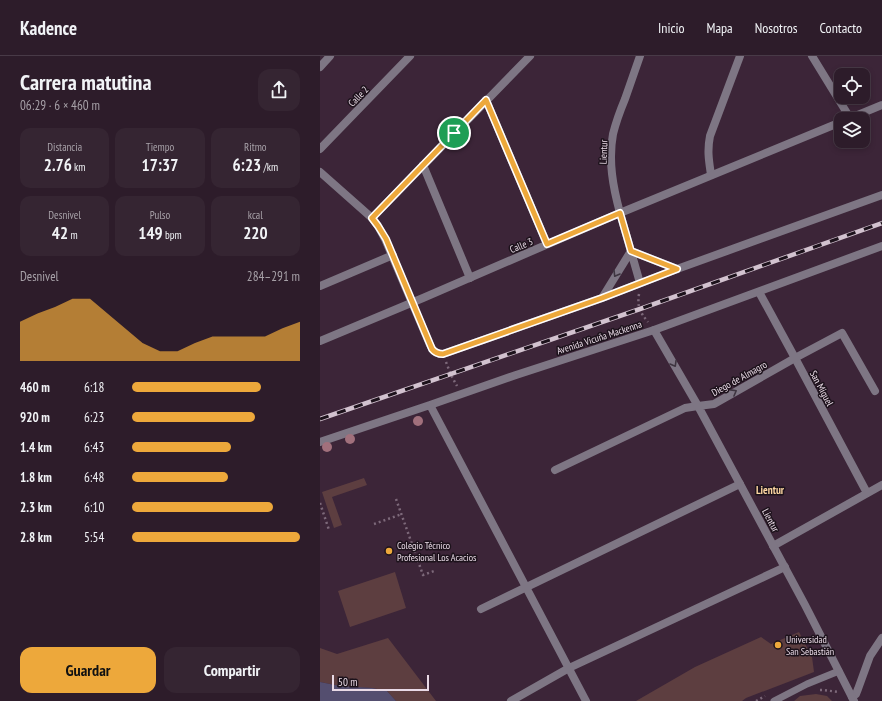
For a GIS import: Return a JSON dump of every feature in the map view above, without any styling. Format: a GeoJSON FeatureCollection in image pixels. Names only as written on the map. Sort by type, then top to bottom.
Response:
{"type":"FeatureCollection","features":[{"type":"Feature","properties":{"kind":"street"},"geometry":{"type":"LineString","coordinates":[[320,67],[330,56]]}},
{"type":"Feature","properties":{"kind":"street","name":"Calle 2"},"geometry":{"type":"LineString","coordinates":[[320,149],[410,56]]}},
{"type":"Feature","properties":{"kind":"street"},"geometry":{"type":"LineString","coordinates":[[372,218],[530,56]]}},
{"type":"Feature","properties":{"kind":"street"},"geometry":{"type":"LineString","coordinates":[[711,175],[708,157],[710,136],[740,56]]}},
{"type":"Feature","properties":{"kind":"street"},"geometry":{"type":"LineString","coordinates":[[812,56],[845,112]]}},
{"type":"Feature","properties":{"kind":"street","name":"Lientur"},"geometry":{"type":"LineString","coordinates":[[638,57],[613,135],[612,173],[615,196],[640,283]]}},
{"type":"Feature","properties":{"kind":"street"},"geometry":{"type":"LineString","coordinates":[[486,100],[547,244]]}},
{"type":"Feature","properties":{"kind":"street"},"geometry":{"type":"LineString","coordinates":[[864,112],[882,105]]}},
{"type":"Feature","properties":{"kind":"street","name":"Calle 3"},"geometry":{"type":"LineString","coordinates":[[320,341],[620,213],[834,125]]}},
{"type":"Feature","properties":{"kind":"street"},"geometry":{"type":"LineString","coordinates":[[423,165],[470,278]]}},
{"type":"Feature","properties":{"kind":"street"},"geometry":{"type":"LineString","coordinates":[[320,172],[372,218],[382,232],[430,345],[432,349],[439,353],[602,298],[677,269],[882,195]]}},
{"type":"Feature","properties":{"kind":"street","name":"Avenida Vicuña Mackenna"},"geometry":{"type":"LineString","coordinates":[[320,442],[759,292],[882,247]]}},
{"type":"Feature","properties":{"kind":"street"},"geometry":{"type":"LineString","coordinates":[[602,298],[631,251],[677,269]]}},
{"type":"Feature","properties":{"kind":"street"},"geometry":{"type":"LineString","coordinates":[[320,286],[393,256]]}},
{"type":"Feature","properties":{"kind":"street","name":"San Miguel"},"geometry":{"type":"LineString","coordinates":[[759,292],[867,494]]}},
{"type":"Feature","properties":{"kind":"street","name":"Lientur"},"geometry":{"type":"LineString","coordinates":[[652,328],[698,406],[785,567],[853,699]]}},
{"type":"Feature","properties":{"kind":"street","name":"Diego de Almagro"},"geometry":{"type":"LineString","coordinates":[[555,470],[685,408],[714,404],[842,333],[875,391]]}},
{"type":"Feature","properties":{"kind":"street"},"geometry":{"type":"LineString","coordinates":[[430,405],[586,701]]}},
{"type":"Feature","properties":{"kind":"street"},"geometry":{"type":"LineString","coordinates":[[481,609],[740,484]]}},
{"type":"Feature","properties":{"kind":"street"},"geometry":{"type":"LineString","coordinates":[[773,546],[882,485]]}},
{"type":"Feature","properties":{"kind":"street"},"geometry":{"type":"LineString","coordinates":[[511,701],[569,668],[785,567]]}},
{"type":"Feature","properties":{"kind":"street"},"geometry":{"type":"LineString","coordinates":[[853,699],[870,656],[882,638]]}},
{"type":"Feature","properties":{"kind":"lane"},"geometry":{"type":"LineString","coordinates":[[774,701],[807,684],[839,671]]}},
{"type":"Feature","properties":{"kind":"path"},"geometry":{"type":"LineString","coordinates":[[640,283],[638,303],[643,315],[652,328]]}},
{"type":"Feature","properties":{"kind":"path"},"geometry":{"type":"LineString","coordinates":[[439,353],[453,380]]}},
{"type":"Feature","properties":{"kind":"path"},"geometry":{"type":"LineString","coordinates":[[396,499],[423,575],[434,571]]}},
{"type":"Feature","properties":{"kind":"path"},"geometry":{"type":"LineString","coordinates":[[320,503],[330,530]]}},
{"type":"Feature","properties":{"kind":"path"},"geometry":{"type":"LineString","coordinates":[[374,524],[402,514]]}},
{"type":"Feature","properties":{"kind":"path"},"geometry":{"type":"LineString","coordinates":[[814,692],[823,690],[838,691],[853,699]]}},
{"type":"Feature","properties":{"kind":"shaded area"},"geometry":{"type":"Polygon","coordinates":[[[364,478],[367,485],[332,497],[342,525],[334,528],[322,492],[364,478]]]}},
{"type":"Feature","properties":{"kind":"shaded area"},"geometry":{"type":"Polygon","coordinates":[[[395,572],[406,608],[350,627],[338,591],[395,572]]]}},
{"type":"Feature","properties":{"kind":"shaded area","name":"Universidad San Sebastián"},"geometry":{"type":"Polygon","coordinates":[[[799,632],[812,657],[814,672],[746,698],[742,701],[636,701],[695,667],[761,637],[771,644],[799,632]]]}},
{"type":"Feature","properties":{"kind":"shaded area"},"geometry":{"type":"Polygon","coordinates":[[[388,638],[436,701],[396,701],[387,691],[372,688],[340,686],[320,682],[320,648],[337,654],[388,638]]]}},
{"type":"Feature","properties":{"kind":"shaded area"},"geometry":{"type":"Polygon","coordinates":[[[320,682],[340,686],[372,688],[387,691],[396,701],[320,701],[320,682]]]}},
{"type":"Feature","properties":{"kind":"shaded area"},"geometry":{"type":"Polygon","coordinates":[[[816,694],[827,696],[832,701],[794,701],[800,696],[816,694]]]}},
{"type":"Feature","properties":{"kind":"railway"},"geometry":{"type":"LineString","coordinates":[[320,419],[640,309],[882,223]]}},
{"type":"Feature","properties":{"kind":"place","name":"Colegio Técnico Profesional Los Acacios"},"geometry":{"type":"Point","coordinates":[389,551]}},
{"type":"Feature","properties":{"kind":"place","name":"Universidad San Sebastián"},"geometry":{"type":"Point","coordinates":[778,645]}},
{"type":"Feature","properties":{"kind":"district","name":"Lientur"},"geometry":{"type":"Point","coordinates":[770,490]}},
{"type":"Feature","properties":{"kind":"route"},"geometry":{"type":"LineString","coordinates":[[486,100],[547,244],[620,213],[631,251],[677,269],[602,298],[443,354],[435,352],[430,345],[386,239],[372,218],[454,133],[486,100]]}}]}
